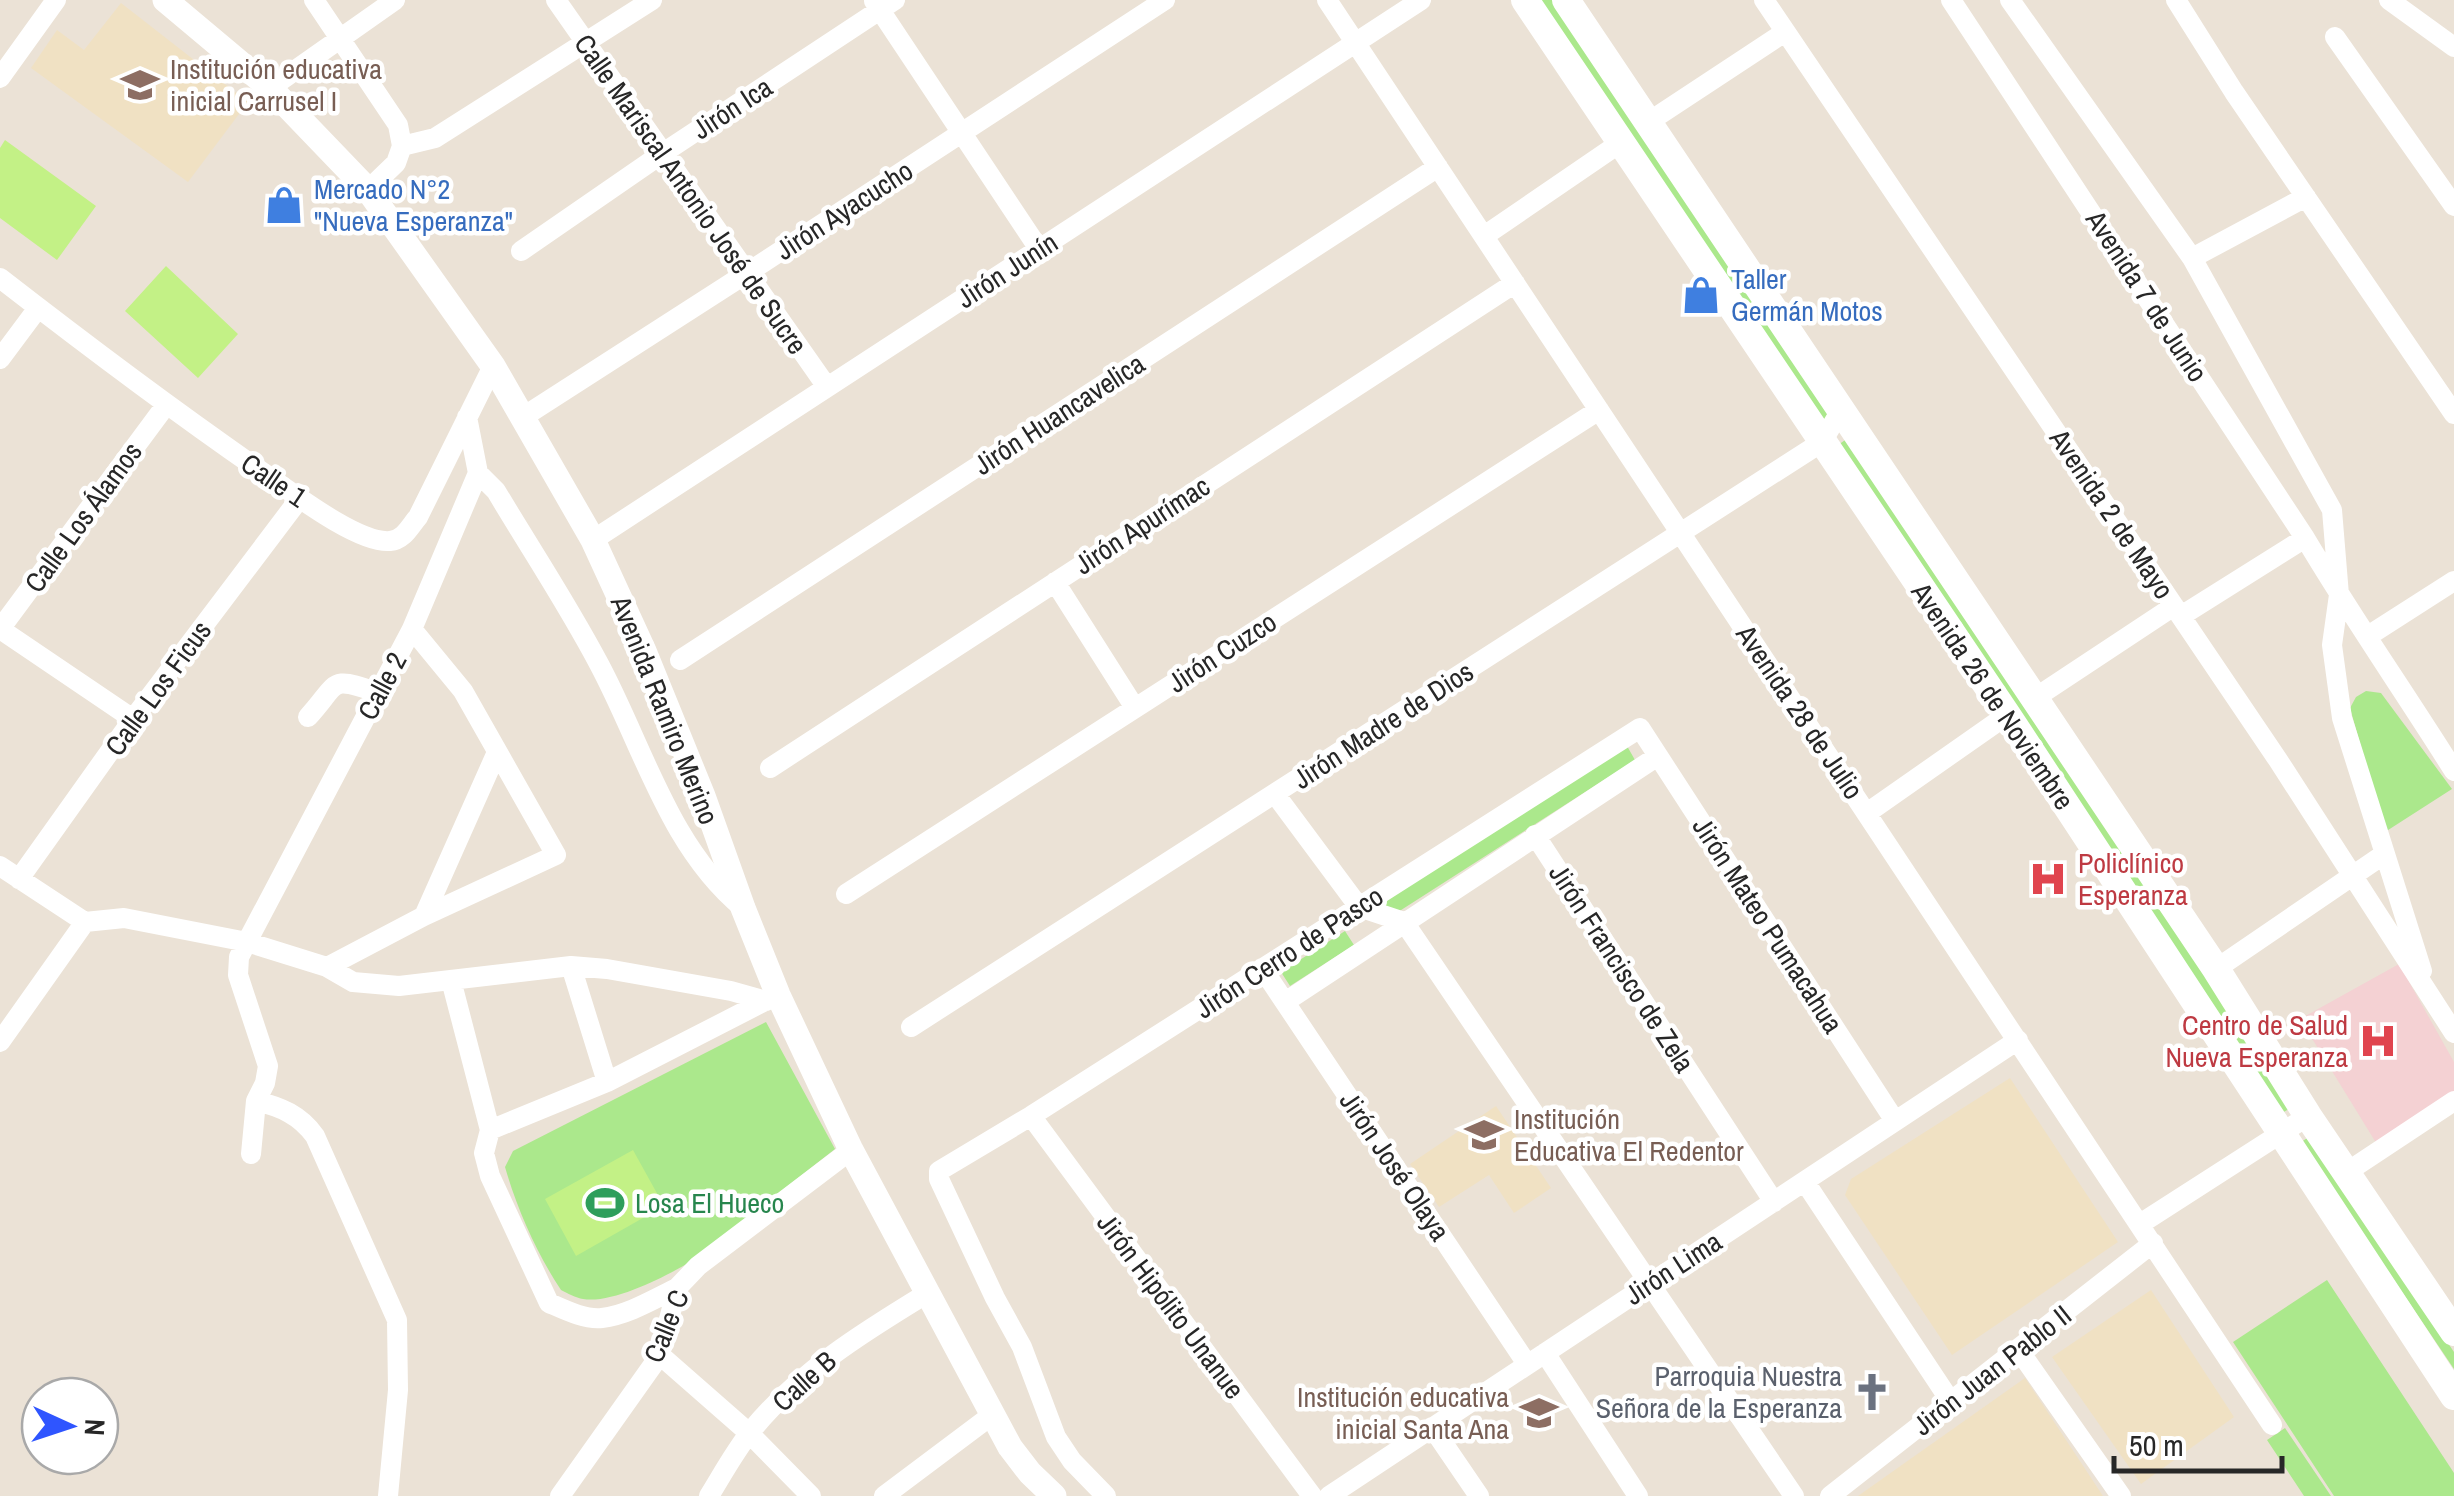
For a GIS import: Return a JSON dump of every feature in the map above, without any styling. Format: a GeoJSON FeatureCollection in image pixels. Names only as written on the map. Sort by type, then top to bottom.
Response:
{"type":"FeatureCollection","features":[{"type":"Feature","properties":{"kind":"main road","name":"Avenida 26 de Noviembre"},"geometry":{"type":"LineString","coordinates":[[1525,0],[2006,716],[2454,1396]]}},
{"type":"Feature","properties":{"kind":"main road","name":"Avenida 26 de Noviembre"},"geometry":{"type":"LineString","coordinates":[[1566,0],[2216,970],[2308,1116],[2451,1322]]}},
{"type":"Feature","properties":{"kind":"street"},"geometry":{"type":"LineString","coordinates":[[0,78],[56,0]]}},
{"type":"Feature","properties":{"kind":"street","name":"Avenida Ramiro Merino"},"geometry":{"type":"LineString","coordinates":[[165,0],[270,88],[368,190],[493,366],[593,540],[658,680],[703,796],[772,998],[1010,1447],[1052,1495]]}},
{"type":"Feature","properties":{"kind":"street"},"geometry":{"type":"LineString","coordinates":[[314,0],[398,124],[402,146],[396,164],[368,190]]}},
{"type":"Feature","properties":{"kind":"street"},"geometry":{"type":"LineString","coordinates":[[270,88],[396,0]]}},
{"type":"Feature","properties":{"kind":"street","name":"Calle Mariscal Antonio José de Sucre"},"geometry":{"type":"LineString","coordinates":[[556,0],[827,388]]}},
{"type":"Feature","properties":{"kind":"street"},"geometry":{"type":"LineString","coordinates":[[402,146],[435,138],[652,0]]}},
{"type":"Feature","properties":{"kind":"street","name":"Jirón Ayacucho"},"geometry":{"type":"LineString","coordinates":[[522,417],[1164,0]]}},
{"type":"Feature","properties":{"kind":"street","name":"Avenida 28 de Julio"},"geometry":{"type":"LineString","coordinates":[[1327,0],[2272,1425]]}},
{"type":"Feature","properties":{"kind":"street","name":"Jirón Junín"},"geometry":{"type":"LineString","coordinates":[[593,540],[1421,0]]}},
{"type":"Feature","properties":{"kind":"street","name":"Avenida 2 de Mayo"},"geometry":{"type":"LineString","coordinates":[[1764,0],[2278,760],[2454,1034]]}},
{"type":"Feature","properties":{"kind":"street","name":"Avenida 7 de Junio"},"geometry":{"type":"LineString","coordinates":[[1951,0],[2454,771]]}},
{"type":"Feature","properties":{"kind":"street","name":"Avenida 7 de Junio"},"geometry":{"type":"LineString","coordinates":[[2010,0],[2192,258],[2332,510],[2339,595]]}},
{"type":"Feature","properties":{"kind":"street"},"geometry":{"type":"LineString","coordinates":[[2176,0],[2234,92],[2454,414]]}},
{"type":"Feature","properties":{"kind":"street"},"geometry":{"type":"LineString","coordinates":[[2389,0],[2454,48]]}},
{"type":"Feature","properties":{"kind":"street"},"geometry":{"type":"LineString","coordinates":[[883,3],[1038,249]]}},
{"type":"Feature","properties":{"kind":"street","name":"Jirón Ica"},"geometry":{"type":"LineString","coordinates":[[521,251],[883,3]]}},
{"type":"Feature","properties":{"kind":"street"},"geometry":{"type":"LineString","coordinates":[[1650,121],[1785,32]]}},
{"type":"Feature","properties":{"kind":"street"},"geometry":{"type":"LineString","coordinates":[[2335,37],[2454,206]]}},
{"type":"Feature","properties":{"kind":"street"},"geometry":{"type":"LineString","coordinates":[[1484,236],[1620,143]]}},
{"type":"Feature","properties":{"kind":"street","name":"Jirón Huancavelica"},"geometry":{"type":"LineString","coordinates":[[680,660],[1438,167]]}},
{"type":"Feature","properties":{"kind":"street"},"geometry":{"type":"LineString","coordinates":[[2192,258],[2306,197]]}},
{"type":"Feature","properties":{"kind":"street","name":"Calle 1"},"geometry":{"type":"LineString","coordinates":[[0,278],[166,405],[300,498],[351,530],[388,542],[401,538],[418,516],[493,366]]}},
{"type":"Feature","properties":{"kind":"street","name":"Jirón Apurímac"},"geometry":{"type":"LineString","coordinates":[[770,768],[1515,283]]}},
{"type":"Feature","properties":{"kind":"street"},"geometry":{"type":"LineString","coordinates":[[0,358],[38,308]]}},
{"type":"Feature","properties":{"kind":"street","name":"Calle Los Álamos"},"geometry":{"type":"LineString","coordinates":[[0,629],[166,405]]}},
{"type":"Feature","properties":{"kind":"street","name":"Jirón Cuzco"},"geometry":{"type":"LineString","coordinates":[[846,894],[1599,410]]}},
{"type":"Feature","properties":{"kind":"street","name":"Jirón Madre de Dios"},"geometry":{"type":"LineString","coordinates":[[911,1027],[1822,442],[1841,410]]}},
{"type":"Feature","properties":{"kind":"street"},"geometry":{"type":"LineString","coordinates":[[467,418],[478,473],[496,491],[593,652],[668,810],[710,877],[742,908]]}},
{"type":"Feature","properties":{"kind":"street","name":"Calle 2"},"geometry":{"type":"LineString","coordinates":[[247,942],[412,629],[478,473]]}},
{"type":"Feature","properties":{"kind":"street","name":"Calle Los Ficus"},"geometry":{"type":"LineString","coordinates":[[18,879],[300,498]]}},
{"type":"Feature","properties":{"kind":"street"},"geometry":{"type":"LineString","coordinates":[[2034,698],[2305,538]]}},
{"type":"Feature","properties":{"kind":"street"},"geometry":{"type":"LineString","coordinates":[[2368,636],[2454,581]]}},
{"type":"Feature","properties":{"kind":"street"},"geometry":{"type":"LineString","coordinates":[[1055,582],[1135,708]]}},
{"type":"Feature","properties":{"kind":"street"},"geometry":{"type":"LineString","coordinates":[[2339,595],[2332,645],[2342,718],[2430,997]]}},
{"type":"Feature","properties":{"kind":"street"},"geometry":{"type":"LineString","coordinates":[[0,629],[134,719]]}},
{"type":"Feature","properties":{"kind":"street"},"geometry":{"type":"LineString","coordinates":[[327,967],[424,916],[556,856],[462,691],[412,629]]}},
{"type":"Feature","properties":{"kind":"street"},"geometry":{"type":"LineString","coordinates":[[308,716],[340,682],[379,693]]}},
{"type":"Feature","properties":{"kind":"street"},"geometry":{"type":"LineString","coordinates":[[1867,813],[2006,716]]}},
{"type":"Feature","properties":{"kind":"street","name":"Jirón Mateo Pumacahua"},"geometry":{"type":"LineString","coordinates":[[1640,728],[1895,1122]]}},
{"type":"Feature","properties":{"kind":"street","name":"Jirón Cerro de Pasco"},"geometry":{"type":"LineString","coordinates":[[1106,1496],[1072,1461],[1056,1437],[1027,1358],[995,1298],[939,1171],[1640,728]]}},
{"type":"Feature","properties":{"kind":"street"},"geometry":{"type":"LineString","coordinates":[[424,916],[497,752]]}},
{"type":"Feature","properties":{"kind":"street","name":"Jirón Cerro de Pasco"},"geometry":{"type":"LineString","coordinates":[[1284,1002],[1658,756]]}},
{"type":"Feature","properties":{"kind":"street"},"geometry":{"type":"LineString","coordinates":[[1276,794],[1358,907],[1404,922],[1794,1496]]}},
{"type":"Feature","properties":{"kind":"street","name":"Jirón Francisco de Zela"},"geometry":{"type":"LineString","coordinates":[[1535,835],[1774,1202]]}},
{"type":"Feature","properties":{"kind":"street"},"geometry":{"type":"LineString","coordinates":[[2216,970],[2384,855]]}},
{"type":"Feature","properties":{"kind":"street"},"geometry":{"type":"LineString","coordinates":[[0,866],[84,922],[124,918],[247,942],[327,967],[353,982],[398,986],[571,966],[772,998]]}},
{"type":"Feature","properties":{"kind":"street"},"geometry":{"type":"LineString","coordinates":[[0,1042],[84,922]]}},
{"type":"Feature","properties":{"kind":"street"},"geometry":{"type":"LineString","coordinates":[[247,942],[239,957],[238,975],[268,1066],[256,1101],[251,1154]]}},
{"type":"Feature","properties":{"kind":"street"},"geometry":{"type":"LineString","coordinates":[[571,966],[607,1082]]}},
{"type":"Feature","properties":{"kind":"street","name":"Jirón José Olaya"},"geometry":{"type":"LineString","coordinates":[[1262,968],[1536,1359],[1638,1496]]}},
{"type":"Feature","properties":{"kind":"street"},"geometry":{"type":"LineString","coordinates":[[451,980],[490,1130],[484,1153],[490,1176],[549,1302],[574,1314],[600,1319],[677,1288]]}},
{"type":"Feature","properties":{"kind":"street"},"geometry":{"type":"LineString","coordinates":[[490,1130],[607,1082],[772,998]]}},
{"type":"Feature","properties":{"kind":"street","name":"Jirón Lima"},"geometry":{"type":"LineString","coordinates":[[1328,1496],[2018,1040]]}},
{"type":"Feature","properties":{"kind":"street"},"geometry":{"type":"LineString","coordinates":[[2347,1172],[2454,1100]]}},
{"type":"Feature","properties":{"kind":"street"},"geometry":{"type":"LineString","coordinates":[[256,1101],[298,1117],[316,1136],[398,1320],[398,1390],[388,1496]]}},
{"type":"Feature","properties":{"kind":"street","name":"Jirón Hipólito Unanue"},"geometry":{"type":"LineString","coordinates":[[1030,1116],[1312,1496]]}},
{"type":"Feature","properties":{"kind":"street"},"geometry":{"type":"LineString","coordinates":[[2140,1224],[2308,1116]]}},
{"type":"Feature","properties":{"kind":"street","name":"Calle C"},"geometry":{"type":"LineString","coordinates":[[560,1496],[660,1355],[677,1288],[698,1266],[851,1150]]}},
{"type":"Feature","properties":{"kind":"street"},"geometry":{"type":"LineString","coordinates":[[1805,1182],[1950,1402]]}},
{"type":"Feature","properties":{"kind":"street","name":"Jirón Juan Pablo II"},"geometry":{"type":"LineString","coordinates":[[1830,1496],[2153,1243]]}},
{"type":"Feature","properties":{"kind":"street","name":"Calle B"},"geometry":{"type":"LineString","coordinates":[[709,1496],[749,1433],[788,1391],[850,1340],[926,1294]]}},
{"type":"Feature","properties":{"kind":"street"},"geometry":{"type":"LineString","coordinates":[[2018,1349],[2121,1496]]}},
{"type":"Feature","properties":{"kind":"street"},"geometry":{"type":"LineString","coordinates":[[660,1355],[749,1433],[811,1496]]}},
{"type":"Feature","properties":{"kind":"street"},"geometry":{"type":"LineString","coordinates":[[884,1496],[992,1415]]}},
{"type":"Feature","properties":{"kind":"street"},"geometry":{"type":"LineString","coordinates":[[1432,1427],[1479,1496]]}},
{"type":"Feature","properties":{"kind":"shaded area","name":"Institución educativa inicial Carrusel I"},"geometry":{"type":"Polygon","coordinates":[[[121,3],[248,102],[188,182],[31,68],[57,30],[84,50],[121,3]]]}},
{"type":"Feature","properties":{"kind":"shaded area","name":"Centro de Salud Nueva Esperanza"},"geometry":{"type":"Polygon","coordinates":[[[2399,964],[2454,1062],[2454,1094],[2378,1146],[2300,1019],[2399,964]]]}},
{"type":"Feature","properties":{"kind":"shaded area"},"geometry":{"type":"Polygon","coordinates":[[[2010,1078],[2118,1242],[1952,1355],[1845,1195],[1851,1179],[2010,1078]]]}},
{"type":"Feature","properties":{"kind":"shaded area","name":"Institución Educativa El Redentor"},"geometry":{"type":"Polygon","coordinates":[[[1496,1106],[1551,1188],[1514,1213],[1489,1175],[1439,1207],[1410,1164],[1496,1106]]]}},
{"type":"Feature","properties":{"kind":"shaded area"},"geometry":{"type":"Polygon","coordinates":[[[2151,1290],[2234,1417],[2141,1484],[2052,1357],[2151,1290]]]}},
{"type":"Feature","properties":{"kind":"shaded area"},"geometry":{"type":"Polygon","coordinates":[[[2025,1378],[2103,1496],[1858,1496],[2025,1378]]]}},
{"type":"Feature","properties":{"kind":"green space"},"geometry":{"type":"Polygon","coordinates":[[[1539,0],[1554,0],[1832,416],[1823,422],[1539,0]]]}},
{"type":"Feature","properties":{"kind":"green space"},"geometry":{"type":"Polygon","coordinates":[[[5,140],[96,206],[57,260],[0,218],[0,148],[5,140]]]}},
{"type":"Feature","properties":{"kind":"green space"},"geometry":{"type":"Polygon","coordinates":[[[166,266],[238,334],[198,378],[125,311],[166,266]]]}},
{"type":"Feature","properties":{"kind":"green space"},"geometry":{"type":"Polygon","coordinates":[[[1848,438],[2292,1107],[2282,1113],[1838,445],[1848,438]]]}},
{"type":"Feature","properties":{"kind":"green space"},"geometry":{"type":"Polygon","coordinates":[[[2366,691],[2381,693],[2452,789],[2385,832],[2350,708],[2356,697],[2366,691]]]}},
{"type":"Feature","properties":{"kind":"green space"},"geometry":{"type":"Polygon","coordinates":[[[1627,746],[1635,760],[1398,912],[1384,906],[1388,899],[1627,746]]]}},
{"type":"Feature","properties":{"kind":"green space"},"geometry":{"type":"Polygon","coordinates":[[[1345,931],[1354,945],[1290,986],[1281,972],[1345,931]]]}},
{"type":"Feature","properties":{"kind":"green space"},"geometry":{"type":"Polygon","coordinates":[[[766,1022],[835,1149],[690,1262],[667,1275],[623,1293],[595,1299],[561,1290],[536,1246],[510,1183],[505,1167],[513,1151],[766,1022]]]}},
{"type":"Feature","properties":{"kind":"green space"},"geometry":{"type":"Polygon","coordinates":[[[2309,1137],[2454,1352],[2454,1369],[2301,1142],[2309,1137]]]}},
{"type":"Feature","properties":{"kind":"green space","name":"Losa El Hueco"},"geometry":{"type":"Polygon","coordinates":[[[633,1150],[664,1206],[576,1256],[545,1199],[633,1150]]]}},
{"type":"Feature","properties":{"kind":"green space"},"geometry":{"type":"Polygon","coordinates":[[[2327,1280],[2454,1473],[2454,1496],[2334,1496],[2233,1342],[2327,1280]]]}},
{"type":"Feature","properties":{"kind":"green space"},"geometry":{"type":"Polygon","coordinates":[[[2285,1428],[2331,1496],[2304,1496],[2267,1440],[2285,1428]]]}},
{"type":"Feature","properties":{"kind":"place","name":"Institución educativa inicial Carrusel I"},"geometry":{"type":"Point","coordinates":[140,85]}},
{"type":"Feature","properties":{"kind":"place","name":"Mercado N°2 \"Nueva Esperanza\""},"geometry":{"type":"Point","coordinates":[284,205]}},
{"type":"Feature","properties":{"kind":"place","name":"Taller Germán Motos"},"geometry":{"type":"Point","coordinates":[1701,295]}},
{"type":"Feature","properties":{"kind":"place","name":"Policlínico Esperanza"},"geometry":{"type":"Point","coordinates":[2048,879]}},
{"type":"Feature","properties":{"kind":"place","name":"Centro de Salud Nueva Esperanza"},"geometry":{"type":"Point","coordinates":[2378,1041]}},
{"type":"Feature","properties":{"kind":"place","name":"Institución Educativa El Redentor"},"geometry":{"type":"Point","coordinates":[1484,1135]}},
{"type":"Feature","properties":{"kind":"place","name":"Losa El Hueco"},"geometry":{"type":"Point","coordinates":[605,1203]}},
{"type":"Feature","properties":{"kind":"place","name":"Parroquia Nuestra Señora de la Esperanza"},"geometry":{"type":"Point","coordinates":[1872,1392]}},
{"type":"Feature","properties":{"kind":"place","name":"Institución educativa inicial Santa Ana"},"geometry":{"type":"Point","coordinates":[1539,1413]}}]}
